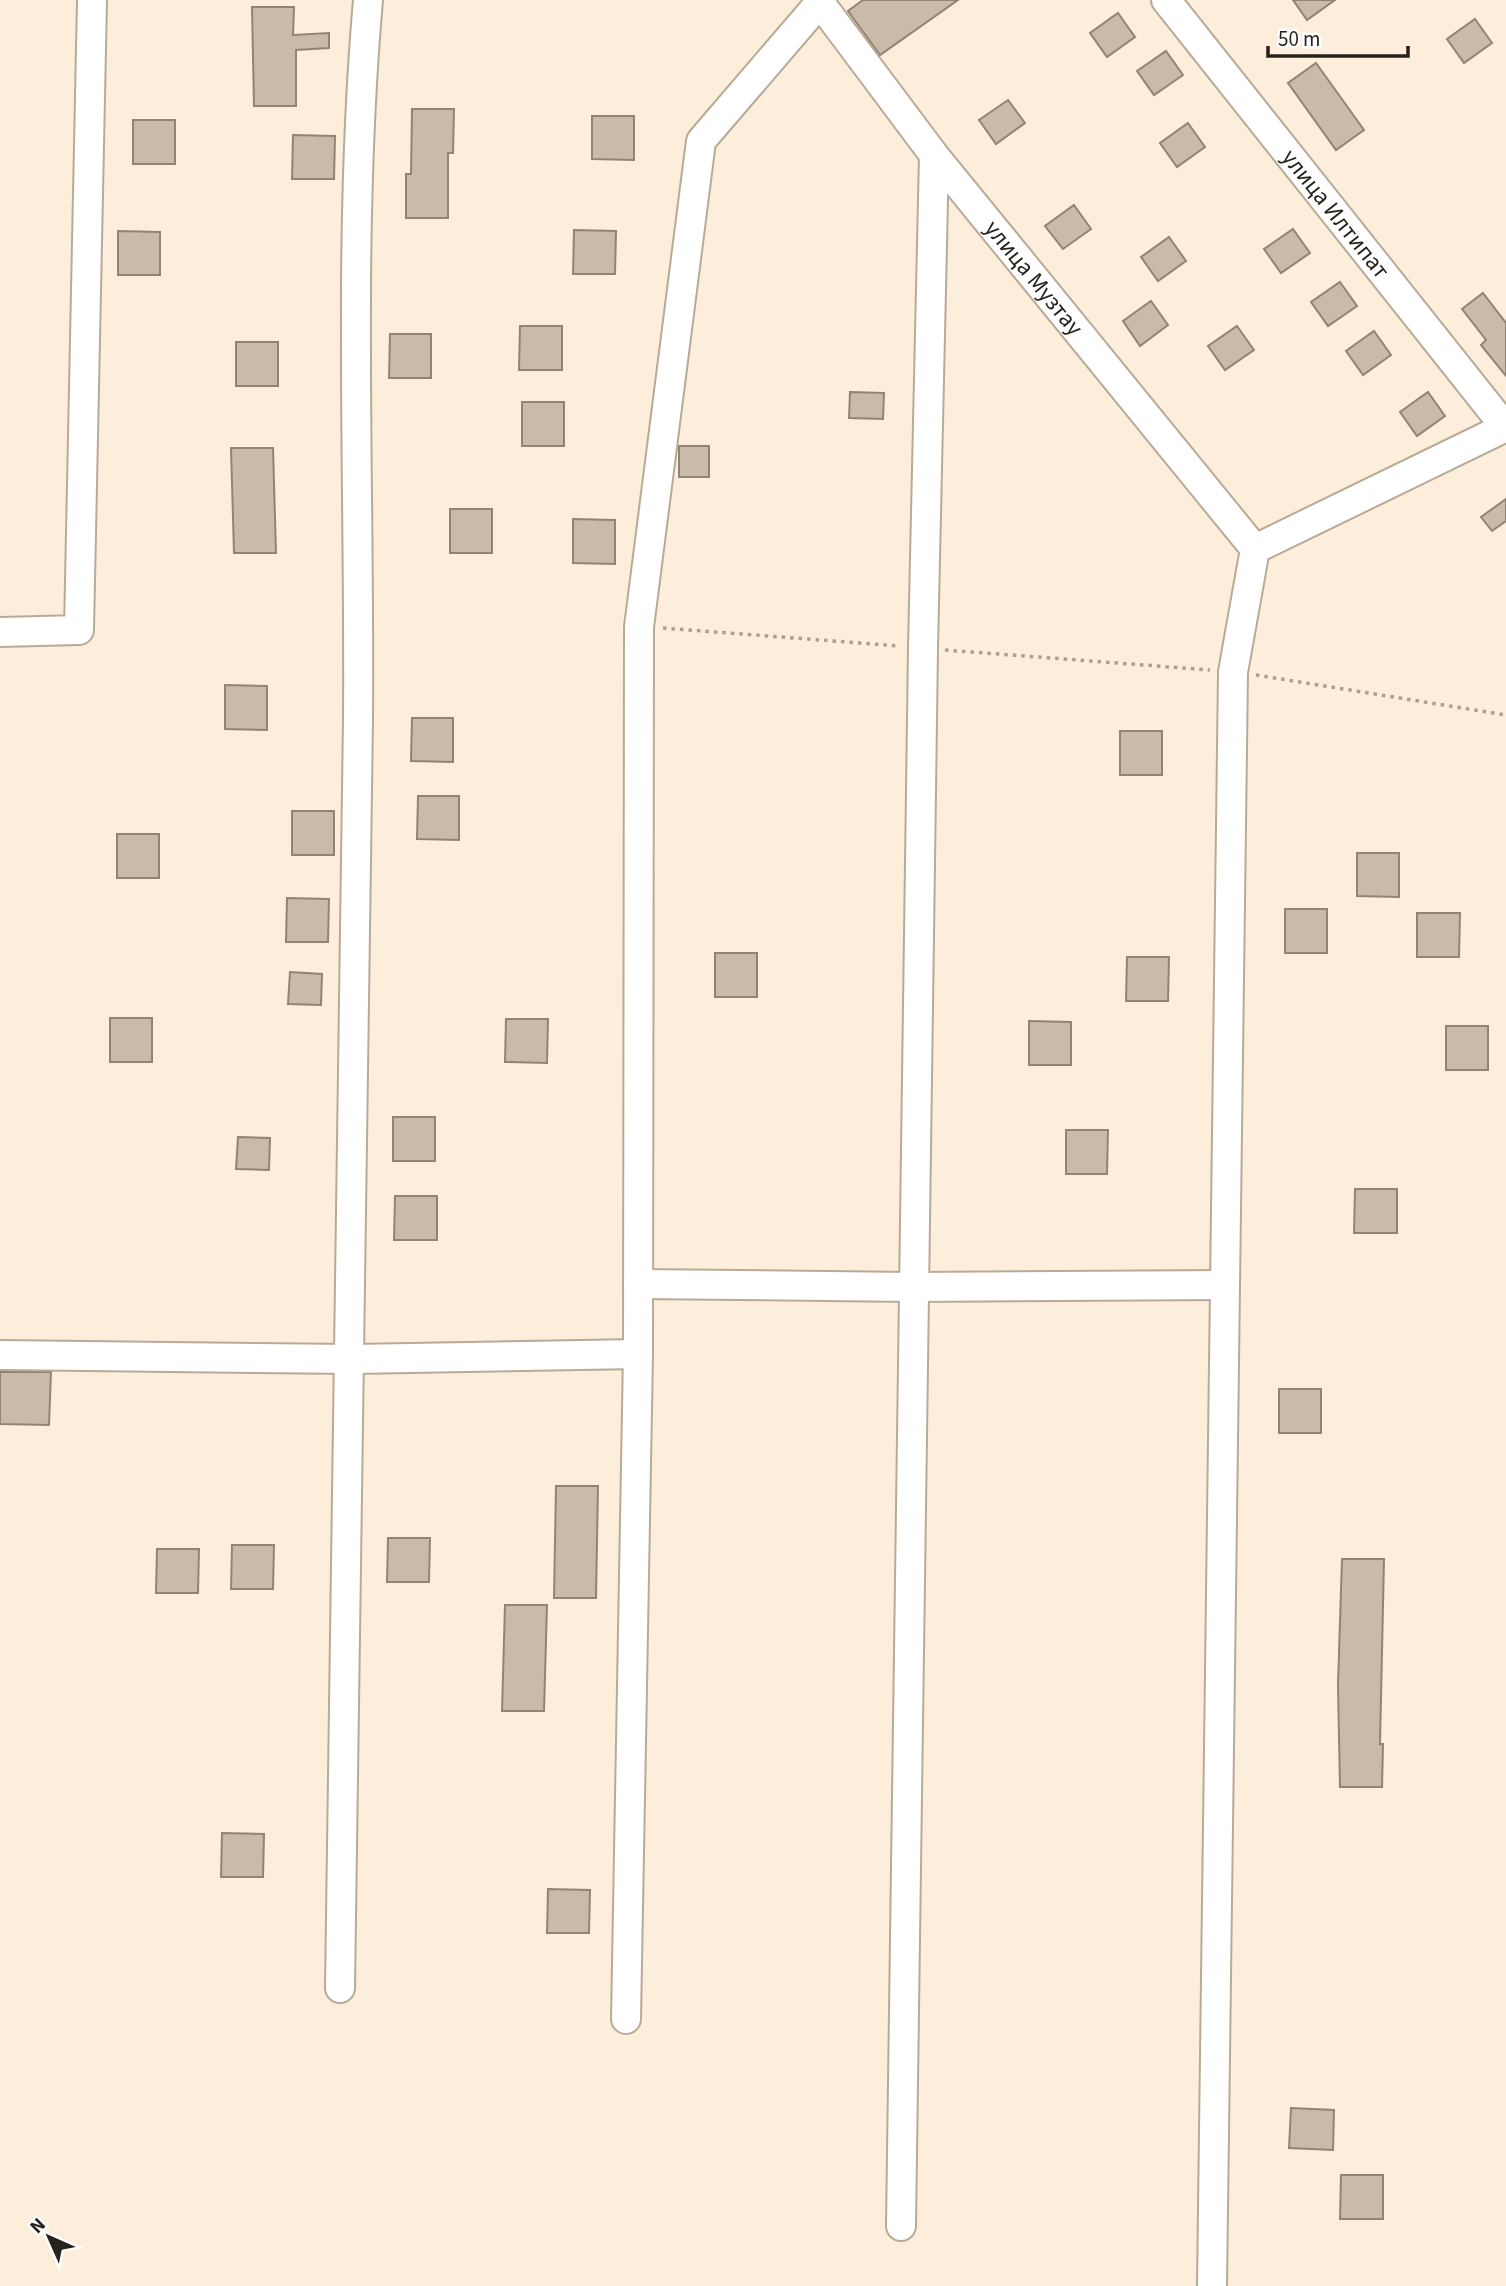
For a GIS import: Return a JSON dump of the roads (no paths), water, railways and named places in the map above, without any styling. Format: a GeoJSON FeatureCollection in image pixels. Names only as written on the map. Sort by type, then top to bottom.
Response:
{"type":"FeatureCollection","features":[{"type":"Feature","properties":{"kind":"street"},"geometry":{"type":"LineString","coordinates":[[0,632],[79,630],[92,0]]}},
{"type":"Feature","properties":{"kind":"street"},"geometry":{"type":"LineString","coordinates":[[340,1988],[353,1359],[359,577],[354,409],[362,72],[368,0]]}},
{"type":"Feature","properties":{"kind":"street"},"geometry":{"type":"LineString","coordinates":[[626,2019],[638,1354],[639,626],[701,141],[817,0]]}},
{"type":"Feature","properties":{"kind":"street","name":"улица Музтау"},"geometry":{"type":"LineString","coordinates":[[817,0],[934,155],[1255,549]]}},
{"type":"Feature","properties":{"kind":"street","name":"улица Илтипат"},"geometry":{"type":"LineString","coordinates":[[1166,0],[1506,427]]}},
{"type":"Feature","properties":{"kind":"street"},"geometry":{"type":"LineString","coordinates":[[901,2226],[923,648],[934,155]]}},
{"type":"Feature","properties":{"kind":"street"},"geometry":{"type":"LineString","coordinates":[[1212,2286],[1233,672],[1255,549],[1506,427]]}},
{"type":"Feature","properties":{"kind":"street"},"geometry":{"type":"LineString","coordinates":[[638,1284],[914,1287],[1225,1285]]}},
{"type":"Feature","properties":{"kind":"street"},"geometry":{"type":"LineString","coordinates":[[0,1355],[353,1359],[638,1354]]}}]}
